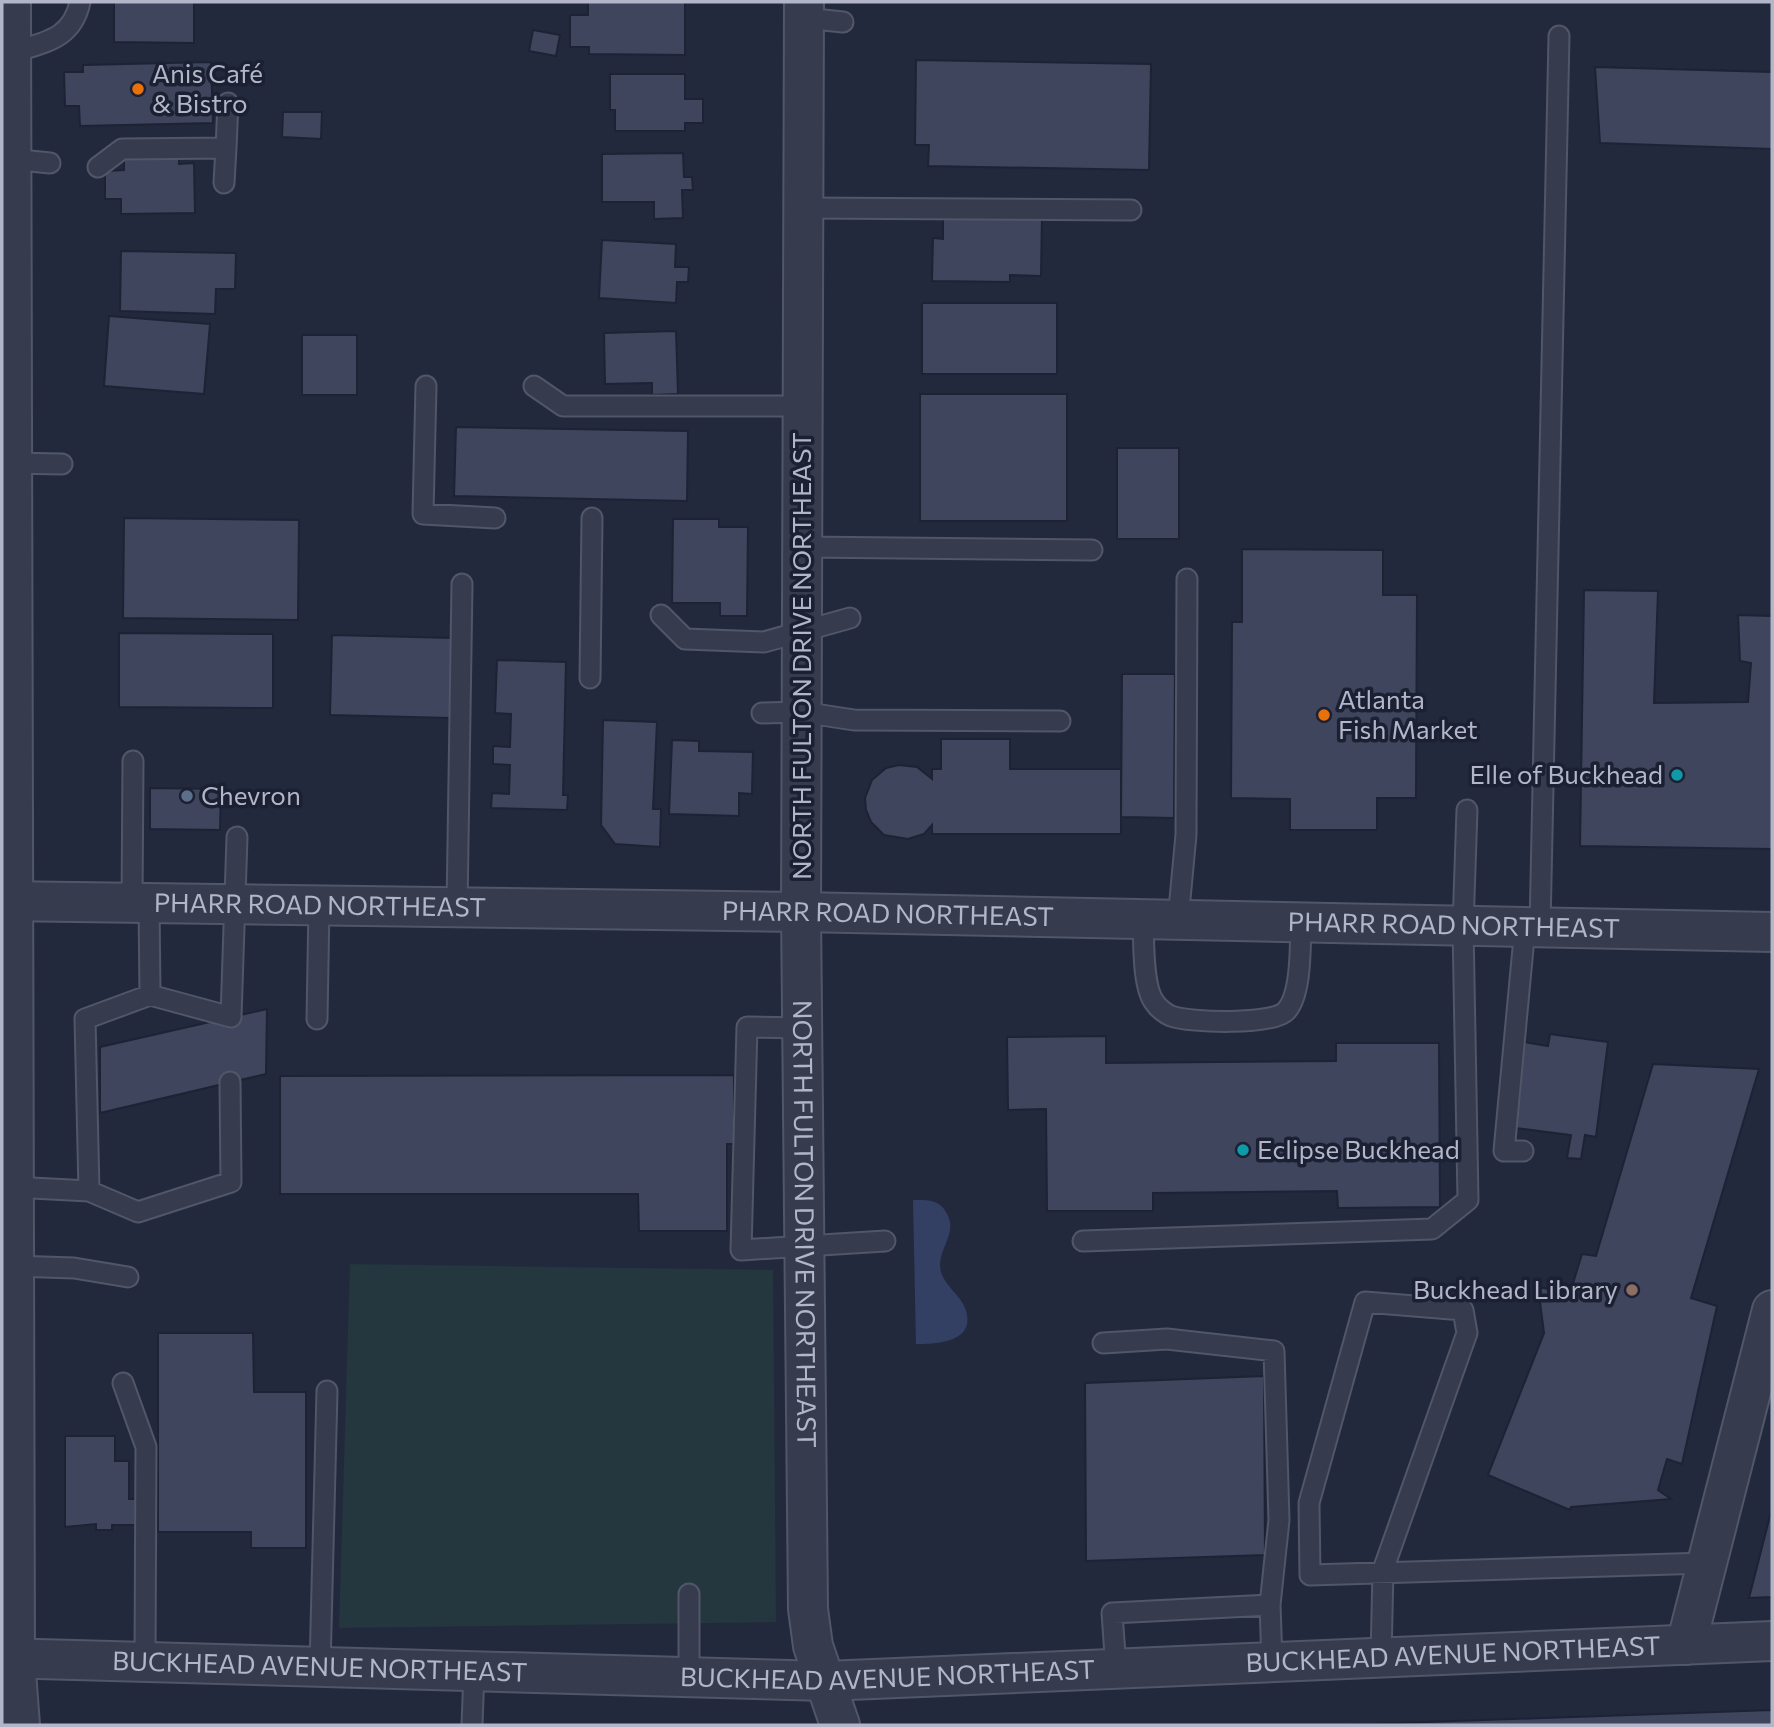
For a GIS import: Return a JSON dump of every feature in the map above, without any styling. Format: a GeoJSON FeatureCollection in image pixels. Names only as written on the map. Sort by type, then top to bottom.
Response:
{"type":"FeatureCollection","features":[{"type":"Feature","properties":{"kind":"street"},"geometry":{"type":"LineString","coordinates":[[11,2],[6,901],[13,1187],[9,1659],[20,1725]]}},
{"type":"Feature","properties":{"kind":"street","name":"NORTH FULTON DRIVE NORTHEAST"},"geometry":{"type":"LineString","coordinates":[[804,10],[802,912],[808,1609],[813,1646],[840,1725]]}},
{"type":"Feature","properties":{"kind":"street","name":"PHARR ROAD NORTHEAST"},"geometry":{"type":"LineString","coordinates":[[6,901],[802,912],[1772,932]]}},
{"type":"Feature","properties":{"kind":"street"},"geometry":{"type":"LineString","coordinates":[[1686,1645],[1772,1310]]}},
{"type":"Feature","properties":{"kind":"street","name":"BUCKHEAD AVENUE NORTHEAST"},"geometry":{"type":"LineString","coordinates":[[9,1659],[826,1681],[1772,1641]]}},
{"type":"Feature","properties":{"kind":"lane"},"geometry":{"type":"LineString","coordinates":[[11,52],[59,36],[76,20],[80,2]]}},
{"type":"Feature","properties":{"kind":"lane"},"geometry":{"type":"LineString","coordinates":[[804,10],[843,22]]}},
{"type":"Feature","properties":{"kind":"lane"},"geometry":{"type":"LineString","coordinates":[[1524,1151],[1504,1151],[1533,927],[1559,36]]}},
{"type":"Feature","properties":{"kind":"lane"},"geometry":{"type":"LineString","coordinates":[[224,183],[228,103]]}},
{"type":"Feature","properties":{"kind":"lane"},"geometry":{"type":"LineString","coordinates":[[98,167],[122,149],[226,148]]}},
{"type":"Feature","properties":{"kind":"lane"},"geometry":{"type":"LineString","coordinates":[[10,159],[50,163]]}},
{"type":"Feature","properties":{"kind":"lane"},"geometry":{"type":"LineString","coordinates":[[804,208],[1130,209]]}},
{"type":"Feature","properties":{"kind":"lane"},"geometry":{"type":"LineString","coordinates":[[426,386],[423,514],[495,518]]}},
{"type":"Feature","properties":{"kind":"lane"},"geometry":{"type":"LineString","coordinates":[[534,386],[562,406],[803,406]]}},
{"type":"Feature","properties":{"kind":"lane"},"geometry":{"type":"LineString","coordinates":[[10,463],[62,464]]}},
{"type":"Feature","properties":{"kind":"lane"},"geometry":{"type":"LineString","coordinates":[[590,678],[592,518]]}},
{"type":"Feature","properties":{"kind":"lane"},"geometry":{"type":"LineString","coordinates":[[803,547],[1092,551]]}},
{"type":"Feature","properties":{"kind":"lane"},"geometry":{"type":"LineString","coordinates":[[1187,579],[1186,835],[1161,919],[1147,981],[1153,1002],[1169,1016],[1192,1021],[1276,1019],[1288,1010],[1297,983],[1301,922]]}},
{"type":"Feature","properties":{"kind":"lane"},"geometry":{"type":"LineString","coordinates":[[457,908],[462,584]]}},
{"type":"Feature","properties":{"kind":"lane"},"geometry":{"type":"LineString","coordinates":[[661,615],[685,639],[764,642],[850,618]]}},
{"type":"Feature","properties":{"kind":"lane"},"geometry":{"type":"LineString","coordinates":[[762,713],[802,712],[853,720],[1060,721]]}},
{"type":"Feature","properties":{"kind":"lane"},"geometry":{"type":"LineString","coordinates":[[133,761],[141,903],[150,995]]}},
{"type":"Feature","properties":{"kind":"lane"},"geometry":{"type":"LineString","coordinates":[[1083,1241],[1432,1229],[1468,1200],[1463,926],[1466,810]]}},
{"type":"Feature","properties":{"kind":"lane"},"geometry":{"type":"LineString","coordinates":[[89,1191],[85,1019],[150,995],[231,1017],[237,837]]}},
{"type":"Feature","properties":{"kind":"lane"},"geometry":{"type":"LineString","coordinates":[[317,1019],[319,906]]}},
{"type":"Feature","properties":{"kind":"lane"},"geometry":{"type":"LineString","coordinates":[[803,1028],[747,1027],[741,1250],[885,1241]]}},
{"type":"Feature","properties":{"kind":"lane"},"geometry":{"type":"LineString","coordinates":[[13,1187],[89,1191],[138,1212],[231,1182],[230,1083]]}},
{"type":"Feature","properties":{"kind":"lane"},"geometry":{"type":"LineString","coordinates":[[13,1266],[74,1268],[128,1277]]}},
{"type":"Feature","properties":{"kind":"lane"},"geometry":{"type":"LineString","coordinates":[[1381,1658],[1383,1570],[1466,1333],[1463,1310],[1365,1302],[1309,1503],[1310,1575],[1383,1570],[1707,1563]]}},
{"type":"Feature","properties":{"kind":"lane"},"geometry":{"type":"LineString","coordinates":[[1103,1343],[1167,1339],[1274,1351],[1279,1520],[1270,1605],[1272,1662]]}},
{"type":"Feature","properties":{"kind":"lane"},"geometry":{"type":"LineString","coordinates":[[123,1383],[146,1447],[145,1662]]}},
{"type":"Feature","properties":{"kind":"lane"},"geometry":{"type":"LineString","coordinates":[[320,1667],[327,1391]]}},
{"type":"Feature","properties":{"kind":"lane"},"geometry":{"type":"LineString","coordinates":[[689,1594],[689,1677]]}},
{"type":"Feature","properties":{"kind":"lane"},"geometry":{"type":"LineString","coordinates":[[1116,1669],[1112,1613],[1270,1605]]}},
{"type":"Feature","properties":{"kind":"lane"},"geometry":{"type":"LineString","coordinates":[[472,1725],[474,1671]]}},
{"type":"Feature","properties":{"kind":"shaded area"},"geometry":{"type":"Polygon","coordinates":[[[350,1264],[773,1270],[776,1622],[339,1628],[350,1264]]]}},
{"type":"Feature","properties":{"kind":"water"},"geometry":{"type":"Polygon","coordinates":[[[913,1200],[936,1202],[950,1220],[949,1235],[941,1256],[941,1272],[963,1303],[967,1319],[966,1328],[961,1334],[944,1342],[916,1344],[913,1200]]]}},
{"type":"Feature","properties":{"kind":"building"},"geometry":{"type":"Polygon","coordinates":[[[114,2],[194,2],[194,43],[114,42],[114,2]]]}},
{"type":"Feature","properties":{"kind":"building"},"geometry":{"type":"Polygon","coordinates":[[[588,2],[685,2],[685,55],[589,54],[589,47],[570,47],[570,15],[588,15],[588,2]]]}},
{"type":"Feature","properties":{"kind":"building"},"geometry":{"type":"Polygon","coordinates":[[[533,30],[560,35],[556,56],[529,51],[533,30]]]}},
{"type":"Feature","properties":{"kind":"building"},"geometry":{"type":"Polygon","coordinates":[[[916,60],[1151,64],[1149,170],[928,166],[929,145],[915,145],[916,60]]]}},
{"type":"Feature","properties":{"kind":"building","name":"Anis Café & Bistro"},"geometry":{"type":"Polygon","coordinates":[[[211,62],[213,123],[80,126],[79,106],[65,106],[64,72],[83,72],[83,65],[211,62]]]}},
{"type":"Feature","properties":{"kind":"building"},"geometry":{"type":"Polygon","coordinates":[[[1595,67],[1772,72],[1772,149],[1600,143],[1595,67]]]}},
{"type":"Feature","properties":{"kind":"building"},"geometry":{"type":"Polygon","coordinates":[[[610,74],[685,74],[685,99],[703,99],[703,123],[685,123],[685,131],[615,131],[615,110],[610,110],[610,74]]]}},
{"type":"Feature","properties":{"kind":"building"},"geometry":{"type":"Polygon","coordinates":[[[283,112],[322,112],[321,139],[282,137],[283,112]]]}},
{"type":"Feature","properties":{"kind":"building"},"geometry":{"type":"Polygon","coordinates":[[[683,153],[684,177],[692,177],[693,190],[682,190],[683,218],[654,219],[654,202],[602,202],[602,154],[683,153]]]}},
{"type":"Feature","properties":{"kind":"building"},"geometry":{"type":"Polygon","coordinates":[[[124,157],[179,157],[179,164],[194,163],[195,213],[121,214],[121,199],[105,199],[105,171],[124,170],[124,157]]]}},
{"type":"Feature","properties":{"kind":"building"},"geometry":{"type":"Polygon","coordinates":[[[943,213],[1042,216],[1041,276],[1010,275],[1010,282],[932,281],[933,238],[943,239],[943,213]]]}},
{"type":"Feature","properties":{"kind":"building"},"geometry":{"type":"Polygon","coordinates":[[[602,240],[676,244],[675,267],[689,267],[688,282],[677,282],[676,303],[599,298],[602,240]]]}},
{"type":"Feature","properties":{"kind":"building"},"geometry":{"type":"Polygon","coordinates":[[[121,251],[236,253],[235,289],[216,289],[215,314],[120,311],[121,251]]]}},
{"type":"Feature","properties":{"kind":"building"},"geometry":{"type":"Polygon","coordinates":[[[922,303],[1057,303],[1057,374],[922,374],[922,303]]]}},
{"type":"Feature","properties":{"kind":"building"},"geometry":{"type":"Polygon","coordinates":[[[109,316],[210,324],[204,394],[104,386],[109,316]]]}},
{"type":"Feature","properties":{"kind":"building"},"geometry":{"type":"Polygon","coordinates":[[[676,331],[678,394],[652,395],[652,383],[605,384],[604,333],[676,331]]]}},
{"type":"Feature","properties":{"kind":"building"},"geometry":{"type":"Polygon","coordinates":[[[302,335],[357,335],[357,395],[302,395],[302,335]]]}},
{"type":"Feature","properties":{"kind":"building"},"geometry":{"type":"Polygon","coordinates":[[[920,394],[1067,394],[1067,521],[920,521],[920,394]]]}},
{"type":"Feature","properties":{"kind":"building"},"geometry":{"type":"Polygon","coordinates":[[[456,427],[688,431],[687,501],[454,496],[456,427]]]}},
{"type":"Feature","properties":{"kind":"building"},"geometry":{"type":"Polygon","coordinates":[[[1117,448],[1179,448],[1179,539],[1117,539],[1117,448]]]}},
{"type":"Feature","properties":{"kind":"building"},"geometry":{"type":"Polygon","coordinates":[[[124,518],[299,520],[298,620],[123,618],[124,518]]]}},
{"type":"Feature","properties":{"kind":"building"},"geometry":{"type":"Polygon","coordinates":[[[673,519],[719,519],[719,527],[748,527],[747,616],[720,616],[720,603],[672,603],[673,519]]]}},
{"type":"Feature","properties":{"kind":"building","name":"Atlanta Fish Market"},"geometry":{"type":"Polygon","coordinates":[[[1242,549],[1383,550],[1383,595],[1417,595],[1416,798],[1377,798],[1377,830],[1290,830],[1290,799],[1231,798],[1232,622],[1242,622],[1242,549]]]}},
{"type":"Feature","properties":{"kind":"building","name":"Elle of Buckhead"},"geometry":{"type":"Polygon","coordinates":[[[1584,590],[1658,591],[1654,703],[1748,702],[1751,663],[1740,661],[1738,615],[1772,616],[1772,849],[1580,846],[1584,590]]]}},
{"type":"Feature","properties":{"kind":"building"},"geometry":{"type":"Polygon","coordinates":[[[119,633],[273,634],[273,708],[119,707],[119,633]]]}},
{"type":"Feature","properties":{"kind":"building"},"geometry":{"type":"Polygon","coordinates":[[[332,635],[454,638],[451,718],[330,715],[332,635]]]}},
{"type":"Feature","properties":{"kind":"building"},"geometry":{"type":"Polygon","coordinates":[[[497,660],[566,662],[563,795],[568,795],[567,810],[491,808],[492,793],[509,794],[510,765],[493,764],[493,746],[510,747],[511,714],[495,713],[497,660]]]}},
{"type":"Feature","properties":{"kind":"building"},"geometry":{"type":"Polygon","coordinates":[[[1122,674],[1175,674],[1174,818],[1121,817],[1122,674]]]}},
{"type":"Feature","properties":{"kind":"building"},"geometry":{"type":"Polygon","coordinates":[[[603,720],[657,722],[653,809],[661,809],[660,847],[615,844],[601,825],[603,720]]]}},
{"type":"Feature","properties":{"kind":"building"},"geometry":{"type":"Polygon","coordinates":[[[941,739],[1010,739],[1010,769],[1121,769],[1121,834],[932,834],[932,825],[924,834],[908,839],[884,835],[871,822],[866,810],[865,798],[872,780],[886,768],[899,765],[917,767],[932,779],[932,769],[941,769],[941,739]]]}},
{"type":"Feature","properties":{"kind":"building"},"geometry":{"type":"Polygon","coordinates":[[[672,740],[699,741],[699,751],[753,752],[752,794],[739,793],[739,816],[669,814],[672,740]]]}},
{"type":"Feature","properties":{"kind":"building"},"geometry":{"type":"Polygon","coordinates":[[[150,788],[221,789],[220,830],[150,829],[150,788]]]}},
{"type":"Feature","properties":{"kind":"building"},"geometry":{"type":"Polygon","coordinates":[[[267,1009],[266,1074],[100,1113],[100,1047],[267,1009]]]}},
{"type":"Feature","properties":{"kind":"building"},"geometry":{"type":"Polygon","coordinates":[[[1550,1034],[1608,1042],[1596,1137],[1585,1135],[1581,1159],[1567,1158],[1571,1135],[1515,1128],[1520,1091],[1511,1090],[1518,1041],[1548,1046],[1550,1034]]]}},
{"type":"Feature","properties":{"kind":"building","name":"Eclipse Buckhead"},"geometry":{"type":"Polygon","coordinates":[[[1106,1036],[1106,1063],[1336,1061],[1336,1043],[1439,1043],[1440,1207],[1338,1208],[1337,1191],[1153,1193],[1153,1211],[1047,1211],[1046,1109],[1008,1110],[1007,1037],[1106,1036]]]}},
{"type":"Feature","properties":{"kind":"building","name":"Buckhead Library"},"geometry":{"type":"Polygon","coordinates":[[[1653,1064],[1759,1069],[1691,1298],[1717,1306],[1682,1464],[1667,1459],[1658,1490],[1671,1499],[1571,1507],[1570,1510],[1488,1475],[1544,1333],[1538,1287],[1570,1293],[1582,1254],[1596,1256],[1653,1064]]]}},
{"type":"Feature","properties":{"kind":"building"},"geometry":{"type":"Polygon","coordinates":[[[734,1075],[734,1144],[727,1144],[727,1231],[639,1231],[638,1194],[280,1194],[280,1076],[734,1075]]]}},
{"type":"Feature","properties":{"kind":"building"},"geometry":{"type":"Polygon","coordinates":[[[158,1333],[253,1333],[254,1392],[306,1392],[306,1548],[251,1548],[251,1532],[158,1532],[158,1333]]]}},
{"type":"Feature","properties":{"kind":"building"},"geometry":{"type":"Polygon","coordinates":[[[1264,1376],[1265,1555],[1086,1561],[1085,1383],[1264,1376]]]}},
{"type":"Feature","properties":{"kind":"building"},"geometry":{"type":"Polygon","coordinates":[[[65,1436],[115,1436],[115,1461],[129,1461],[129,1499],[139,1499],[139,1525],[112,1525],[112,1530],[96,1530],[96,1524],[65,1527],[65,1436]]]}},
{"type":"Feature","properties":{"kind":"building"},"geometry":{"type":"Polygon","coordinates":[[[1772,1508],[1772,1597],[1749,1598],[1772,1508]]]}},
{"type":"Feature","properties":{"kind":"building"},"geometry":{"type":"Polygon","coordinates":[[[1772,1710],[1772,1725],[1341,1725],[1772,1710]]]}},
{"type":"Feature","properties":{"kind":"place","name":"Anis Café & Bistro"},"geometry":{"type":"Point","coordinates":[138,89]}},
{"type":"Feature","properties":{"kind":"place","name":"Atlanta Fish Market"},"geometry":{"type":"Point","coordinates":[1324,715]}},
{"type":"Feature","properties":{"kind":"place","name":"Elle of Buckhead"},"geometry":{"type":"Point","coordinates":[1677,775]}},
{"type":"Feature","properties":{"kind":"place","name":"Chevron"},"geometry":{"type":"Point","coordinates":[187,796]}},
{"type":"Feature","properties":{"kind":"place","name":"Eclipse Buckhead"},"geometry":{"type":"Point","coordinates":[1243,1150]}},
{"type":"Feature","properties":{"kind":"place","name":"Buckhead Library"},"geometry":{"type":"Point","coordinates":[1632,1290]}}]}
